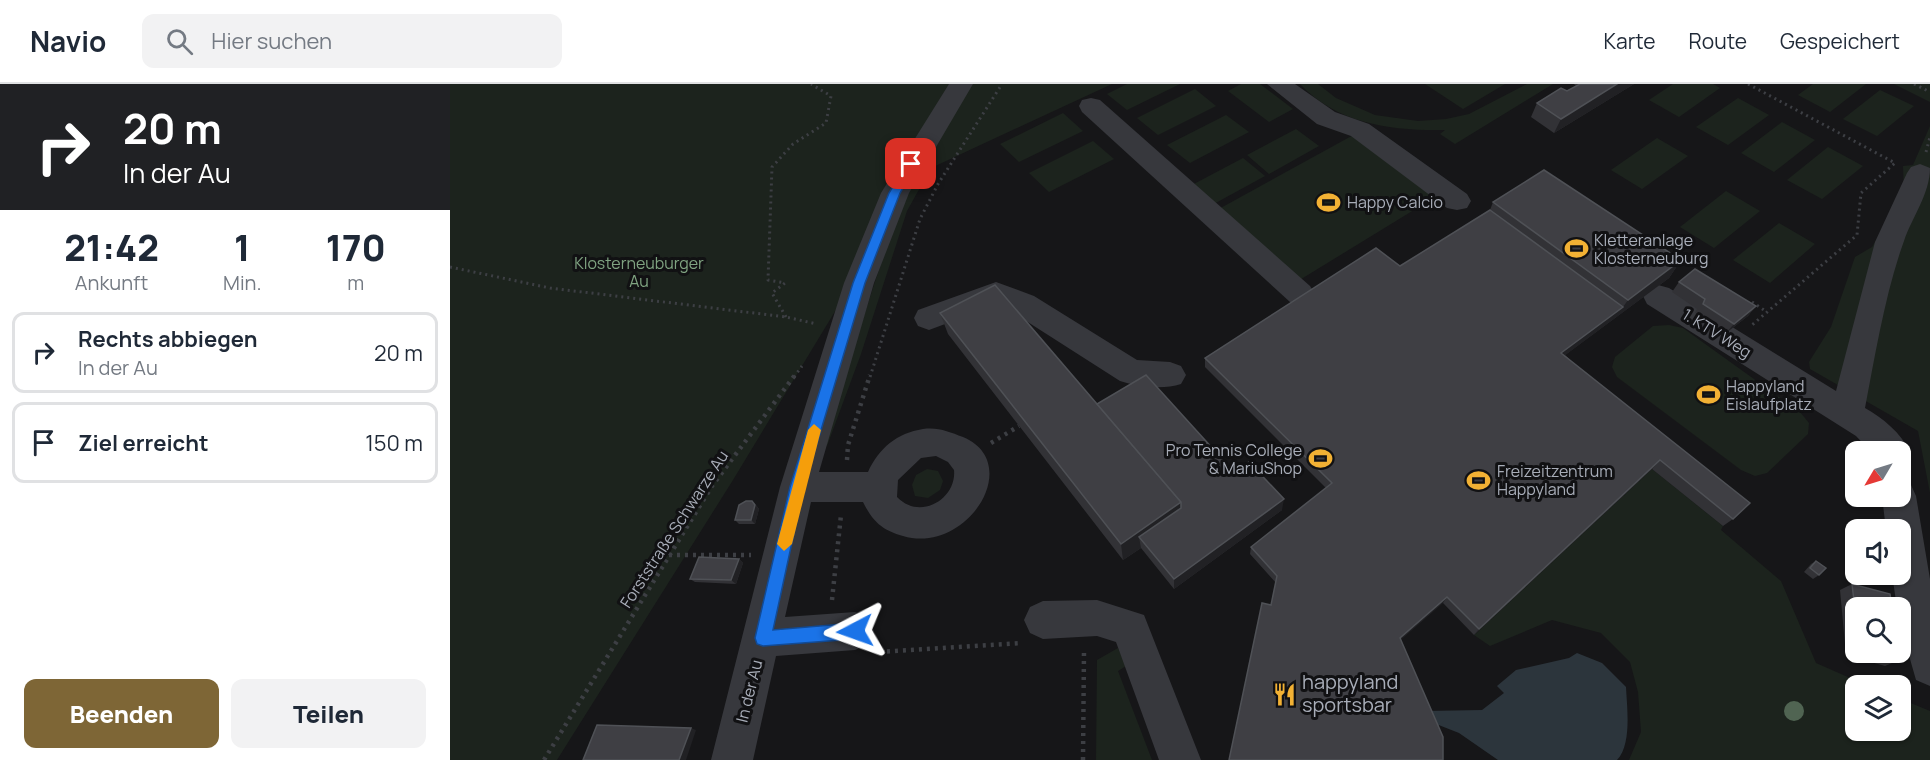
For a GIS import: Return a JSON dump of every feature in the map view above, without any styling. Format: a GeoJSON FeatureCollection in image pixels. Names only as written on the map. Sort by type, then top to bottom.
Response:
{"type":"FeatureCollection","features":[{"type":"Feature","properties":{"kind":"street","name":"In der Au"},"geometry":{"type":"LineString","coordinates":[[732,760],[763,638],[797,487],[859,283],[895,193],[961,84]]}},
{"type":"Feature","properties":{"kind":"street"},"geometry":{"type":"LineString","coordinates":[[1279,84],[1326,118],[1360,130],[1456,201]]}},
{"type":"Feature","properties":{"kind":"street"},"geometry":{"type":"LineString","coordinates":[[1091,106],[1300,294]]}},
{"type":"Feature","properties":{"kind":"street"},"geometry":{"type":"LineString","coordinates":[[1847,414],[1861,346],[1889,242],[1920,173]]}},
{"type":"Feature","properties":{"kind":"street"},"geometry":{"type":"LineString","coordinates":[[929,318],[996,293],[1023,304],[1131,372],[1170,375]]}},
{"type":"Feature","properties":{"kind":"street","name":"1. KTV Weg"},"geometry":{"type":"LineString","coordinates":[[1658,296],[1868,426],[1882,441]]}},
{"type":"Feature","properties":{"kind":"street"},"geometry":{"type":"LineString","coordinates":[[797,487],[878,487]]}},
{"type":"Feature","properties":{"kind":"street"},"geometry":{"type":"LineString","coordinates":[[1901,507],[1916,609],[1930,666]]}},
{"type":"Feature","properties":{"kind":"street"},"geometry":{"type":"LineString","coordinates":[[1037,631],[1084,618],[1097,618],[1130,628],[1180,760]]}},
{"type":"Feature","properties":{"kind":"street"},"geometry":{"type":"LineString","coordinates":[[763,638],[852,639]]}},
{"type":"Feature","properties":{"kind":"path"},"geometry":{"type":"LineString","coordinates":[[786,317],[772,293],[785,283],[768,280],[772,167],[793,144],[826,123],[831,96],[811,84]]}},
{"type":"Feature","properties":{"kind":"path"},"geometry":{"type":"LineString","coordinates":[[1002,84],[938,184],[920,219],[849,445],[844,488],[852,639],[1037,631]]}},
{"type":"Feature","properties":{"kind":"path"},"geometry":{"type":"LineString","coordinates":[[1731,343],[1857,236],[1861,193],[1895,163],[1748,84]]}},
{"type":"Feature","properties":{"kind":"path"},"geometry":{"type":"LineString","coordinates":[[1914,84],[1930,92]]}},
{"type":"Feature","properties":{"kind":"path"},"geometry":{"type":"LineString","coordinates":[[450,267],[550,288],[786,317],[844,329]]}},
{"type":"Feature","properties":{"kind":"path"},"geometry":{"type":"LineString","coordinates":[[1752,302],[1767,312]]}},
{"type":"Feature","properties":{"kind":"path","name":"Forststraße Schwarze Au"},"geometry":{"type":"LineString","coordinates":[[544,760],[712,486],[808,359]]}},
{"type":"Feature","properties":{"kind":"path"},"geometry":{"type":"LineString","coordinates":[[669,555],[782,555]]}},
{"type":"Feature","properties":{"kind":"path"},"geometry":{"type":"LineString","coordinates":[[1083,760],[1084,618]]}},
{"type":"Feature","properties":{"kind":"green space","name":"Klosterneuburger Au"},"geometry":{"type":"Polygon","coordinates":[[[450,84],[1112,84],[931,168],[907,211],[861,354],[827,446],[824,439],[895,220],[912,184],[733,480],[557,760],[450,760],[450,84]]]}},
{"type":"Feature","properties":{"kind":"green space"},"geometry":{"type":"Polygon","coordinates":[[[1127,84],[1180,84],[1127,110],[1107,94],[1127,84]]]}},
{"type":"Feature","properties":{"kind":"green space"},"geometry":{"type":"Polygon","coordinates":[[[1241,84],[1260,84],[1293,109],[1269,122],[1228,91],[1241,84]]]}},
{"type":"Feature","properties":{"kind":"green space"},"geometry":{"type":"Polygon","coordinates":[[[1300,84],[1318,84],[1336,98],[1375,115],[1418,121],[1446,119],[1469,114],[1527,84],[1553,84],[1455,144],[1440,134],[1445,130],[1406,129],[1348,116],[1315,98],[1300,84]]]}},
{"type":"Feature","properties":{"kind":"green space"},"geometry":{"type":"Polygon","coordinates":[[[1425,84],[1505,84],[1463,109],[1425,84]]]}},
{"type":"Feature","properties":{"kind":"green space"},"geometry":{"type":"Polygon","coordinates":[[[1673,84],[1713,84],[1720,88],[1679,117],[1649,100],[1673,84]]]}},
{"type":"Feature","properties":{"kind":"green space"},"geometry":{"type":"Polygon","coordinates":[[[1813,84],[1866,84],[1830,112],[1798,95],[1813,84]]]}},
{"type":"Feature","properties":{"kind":"green space"},"geometry":{"type":"Polygon","coordinates":[[[1894,84],[1930,84],[1930,102],[1894,84]]]}},
{"type":"Feature","properties":{"kind":"green space"},"geometry":{"type":"Polygon","coordinates":[[[1195,89],[1216,106],[1158,135],[1137,118],[1195,89]]]}},
{"type":"Feature","properties":{"kind":"green space"},"geometry":{"type":"Polygon","coordinates":[[[1880,90],[1914,106],[1877,136],[1843,119],[1880,90]]]}},
{"type":"Feature","properties":{"kind":"green space"},"geometry":{"type":"Polygon","coordinates":[[[1738,98],[1769,115],[1728,145],[1696,127],[1738,98]]]}},
{"type":"Feature","properties":{"kind":"green space"},"geometry":{"type":"Polygon","coordinates":[[[1063,113],[1083,131],[1019,162],[1000,144],[1063,113]]]}},
{"type":"Feature","properties":{"kind":"green space"},"geometry":{"type":"Polygon","coordinates":[[[1226,115],[1249,132],[1190,163],[1167,145],[1226,115]]]}},
{"type":"Feature","properties":{"kind":"green space"},"geometry":{"type":"Polygon","coordinates":[[[1782,122],[1815,140],[1774,172],[1741,153],[1782,122]]]}},
{"type":"Feature","properties":{"kind":"green space"},"geometry":{"type":"Polygon","coordinates":[[[1930,126],[1930,493],[1918,431],[1810,369],[1809,362],[1831,327],[1855,257],[1872,247],[1904,193],[1903,166],[1913,165],[1930,126]]]}},
{"type":"Feature","properties":{"kind":"green space"},"geometry":{"type":"Polygon","coordinates":[[[1296,129],[1319,146],[1269,174],[1247,155],[1296,129]]]}},
{"type":"Feature","properties":{"kind":"green space","name":"Happy Calcio"},"geometry":{"type":"Polygon","coordinates":[[[1357,133],[1440,194],[1298,281],[1217,210],[1357,133]]]}},
{"type":"Feature","properties":{"kind":"green space"},"geometry":{"type":"Polygon","coordinates":[[[1657,138],[1688,156],[1642,189],[1611,170],[1657,138]]]}},
{"type":"Feature","properties":{"kind":"green space"},"geometry":{"type":"Polygon","coordinates":[[[1093,141],[1114,159],[1049,192],[1029,173],[1093,141]]]}},
{"type":"Feature","properties":{"kind":"green space"},"geometry":{"type":"Polygon","coordinates":[[[1828,147],[1863,166],[1822,199],[1787,180],[1828,147]]]}},
{"type":"Feature","properties":{"kind":"green space"},"geometry":{"type":"Polygon","coordinates":[[[1243,158],[1265,176],[1212,205],[1190,186],[1243,158]]]}},
{"type":"Feature","properties":{"kind":"green space"},"geometry":{"type":"Polygon","coordinates":[[[1726,191],[1760,211],[1714,248],[1680,227],[1726,191]]]}},
{"type":"Feature","properties":{"kind":"green space"},"geometry":{"type":"Polygon","coordinates":[[[1779,223],[1815,244],[1770,283],[1733,260],[1779,223]]]}},
{"type":"Feature","properties":{"kind":"green space","name":"Happyland Eislaufplatz"},"geometry":{"type":"Polygon","coordinates":[[[1669,325],[1683,328],[1800,412],[1809,423],[1808,434],[1767,473],[1755,476],[1741,470],[1617,377],[1612,367],[1615,357],[1653,326],[1669,325]]]}},
{"type":"Feature","properties":{"kind":"green space"},"geometry":{"type":"Polygon","coordinates":[[[927,469],[938,471],[943,481],[940,490],[928,498],[915,496],[912,485],[916,475],[927,469]]]}},
{"type":"Feature","properties":{"kind":"green space"},"geometry":{"type":"Polygon","coordinates":[[[1652,469],[1723,526],[1721,530],[1781,581],[1816,663],[1845,676],[1845,741],[1911,741],[1911,703],[1930,711],[1930,760],[1629,760],[1641,732],[1638,692],[1630,662],[1601,633],[1552,620],[1490,646],[1474,635],[1652,469]]]}},
{"type":"Feature","properties":{"kind":"green space"},"geometry":{"type":"Polygon","coordinates":[[[1118,648],[1126,666],[1118,671],[1152,760],[1096,760],[1097,660],[1118,648]]]}},
{"type":"Feature","properties":{"kind":"shaded area"},"geometry":{"type":"Polygon","coordinates":[[[1577,653],[1602,663],[1626,687],[1627,735],[1622,753],[1617,760],[1498,760],[1459,733],[1431,722],[1426,711],[1482,710],[1504,693],[1497,686],[1516,670],[1569,658],[1577,653]]]}},
{"type":"Feature","properties":{"kind":"building"},"geometry":{"type":"Polygon","coordinates":[[[1580,84],[1617,84],[1561,119],[1537,103],[1561,88],[1567,91],[1580,84]]]}},
{"type":"Feature","properties":{"kind":"building","name":"Kletteranlage Klosterneuburg"},"geometry":{"type":"Polygon","coordinates":[[[1544,170],[1681,260],[1628,300],[1493,202],[1544,170]]]}},
{"type":"Feature","properties":{"kind":"building","name":"Freizeitzentrum Happyland"},"geometry":{"type":"Polygon","coordinates":[[[1490,210],[1623,307],[1561,353],[1750,503],[1733,519],[1660,460],[1479,629],[1447,597],[1400,638],[1443,737],[1443,760],[1229,760],[1262,603],[1271,605],[1277,576],[1251,547],[1332,483],[1205,358],[1376,248],[1400,266],[1490,210]]]}},
{"type":"Feature","properties":{"kind":"building"},"geometry":{"type":"Polygon","coordinates":[[[1695,269],[1756,306],[1734,324],[1703,304],[1705,299],[1679,282],[1695,269]]]}},
{"type":"Feature","properties":{"kind":"building"},"geometry":{"type":"Polygon","coordinates":[[[995,285],[1181,502],[1121,544],[940,313],[995,285]]]}},
{"type":"Feature","properties":{"kind":"building"},"geometry":{"type":"Polygon","coordinates":[[[1146,375],[1234,472],[1249,462],[1284,499],[1174,579],[1139,537],[1181,508],[1181,502],[1097,404],[1146,375]]]}},
{"type":"Feature","properties":{"kind":"building"},"geometry":{"type":"Polygon","coordinates":[[[752,501],[755,505],[751,520],[735,520],[739,505],[752,501]]]}},
{"type":"Feature","properties":{"kind":"building"},"geometry":{"type":"Polygon","coordinates":[[[699,557],[739,559],[731,580],[690,579],[699,557]]]}},
{"type":"Feature","properties":{"kind":"building"},"geometry":{"type":"Polygon","coordinates":[[[1816,561],[1826,568],[1819,575],[1810,568],[1816,561]]]}},
{"type":"Feature","properties":{"kind":"building"},"geometry":{"type":"Polygon","coordinates":[[[1852,585],[1890,594],[1890,597],[1854,597],[1852,585]]]}},
{"type":"Feature","properties":{"kind":"building"},"geometry":{"type":"Polygon","coordinates":[[[597,725],[691,728],[679,760],[583,760],[597,725]]]}},
{"type":"Feature","properties":{"kind":"slow traffic"},"geometry":{"type":"LineString","coordinates":[[784,544],[797,487],[814,430]]}},
{"type":"Feature","properties":{"kind":"place","name":"Happy Calcio"},"geometry":{"type":"Point","coordinates":[1329,202]}},
{"type":"Feature","properties":{"kind":"place","name":"Kletteranlage Klosterneuburg"},"geometry":{"type":"Point","coordinates":[1576,249]}},
{"type":"Feature","properties":{"kind":"place","name":"Happyland Eislaufplatz"},"geometry":{"type":"Point","coordinates":[1708,395]}},
{"type":"Feature","properties":{"kind":"place","name":"Pro Tennis College & MariuShop"},"geometry":{"type":"Point","coordinates":[1320,459]}},
{"type":"Feature","properties":{"kind":"place","name":"Freizeitzentrum Happyland"},"geometry":{"type":"Point","coordinates":[1479,480]}},
{"type":"Feature","properties":{"kind":"place","name":"happyland sportsbar"},"geometry":{"type":"Point","coordinates":[1284,694]}},
{"type":"Feature","properties":{"kind":"route"},"geometry":{"type":"LineString","coordinates":[[855,631],[763,638],[797,487],[859,283],[895,193],[911,164]]}}]}
